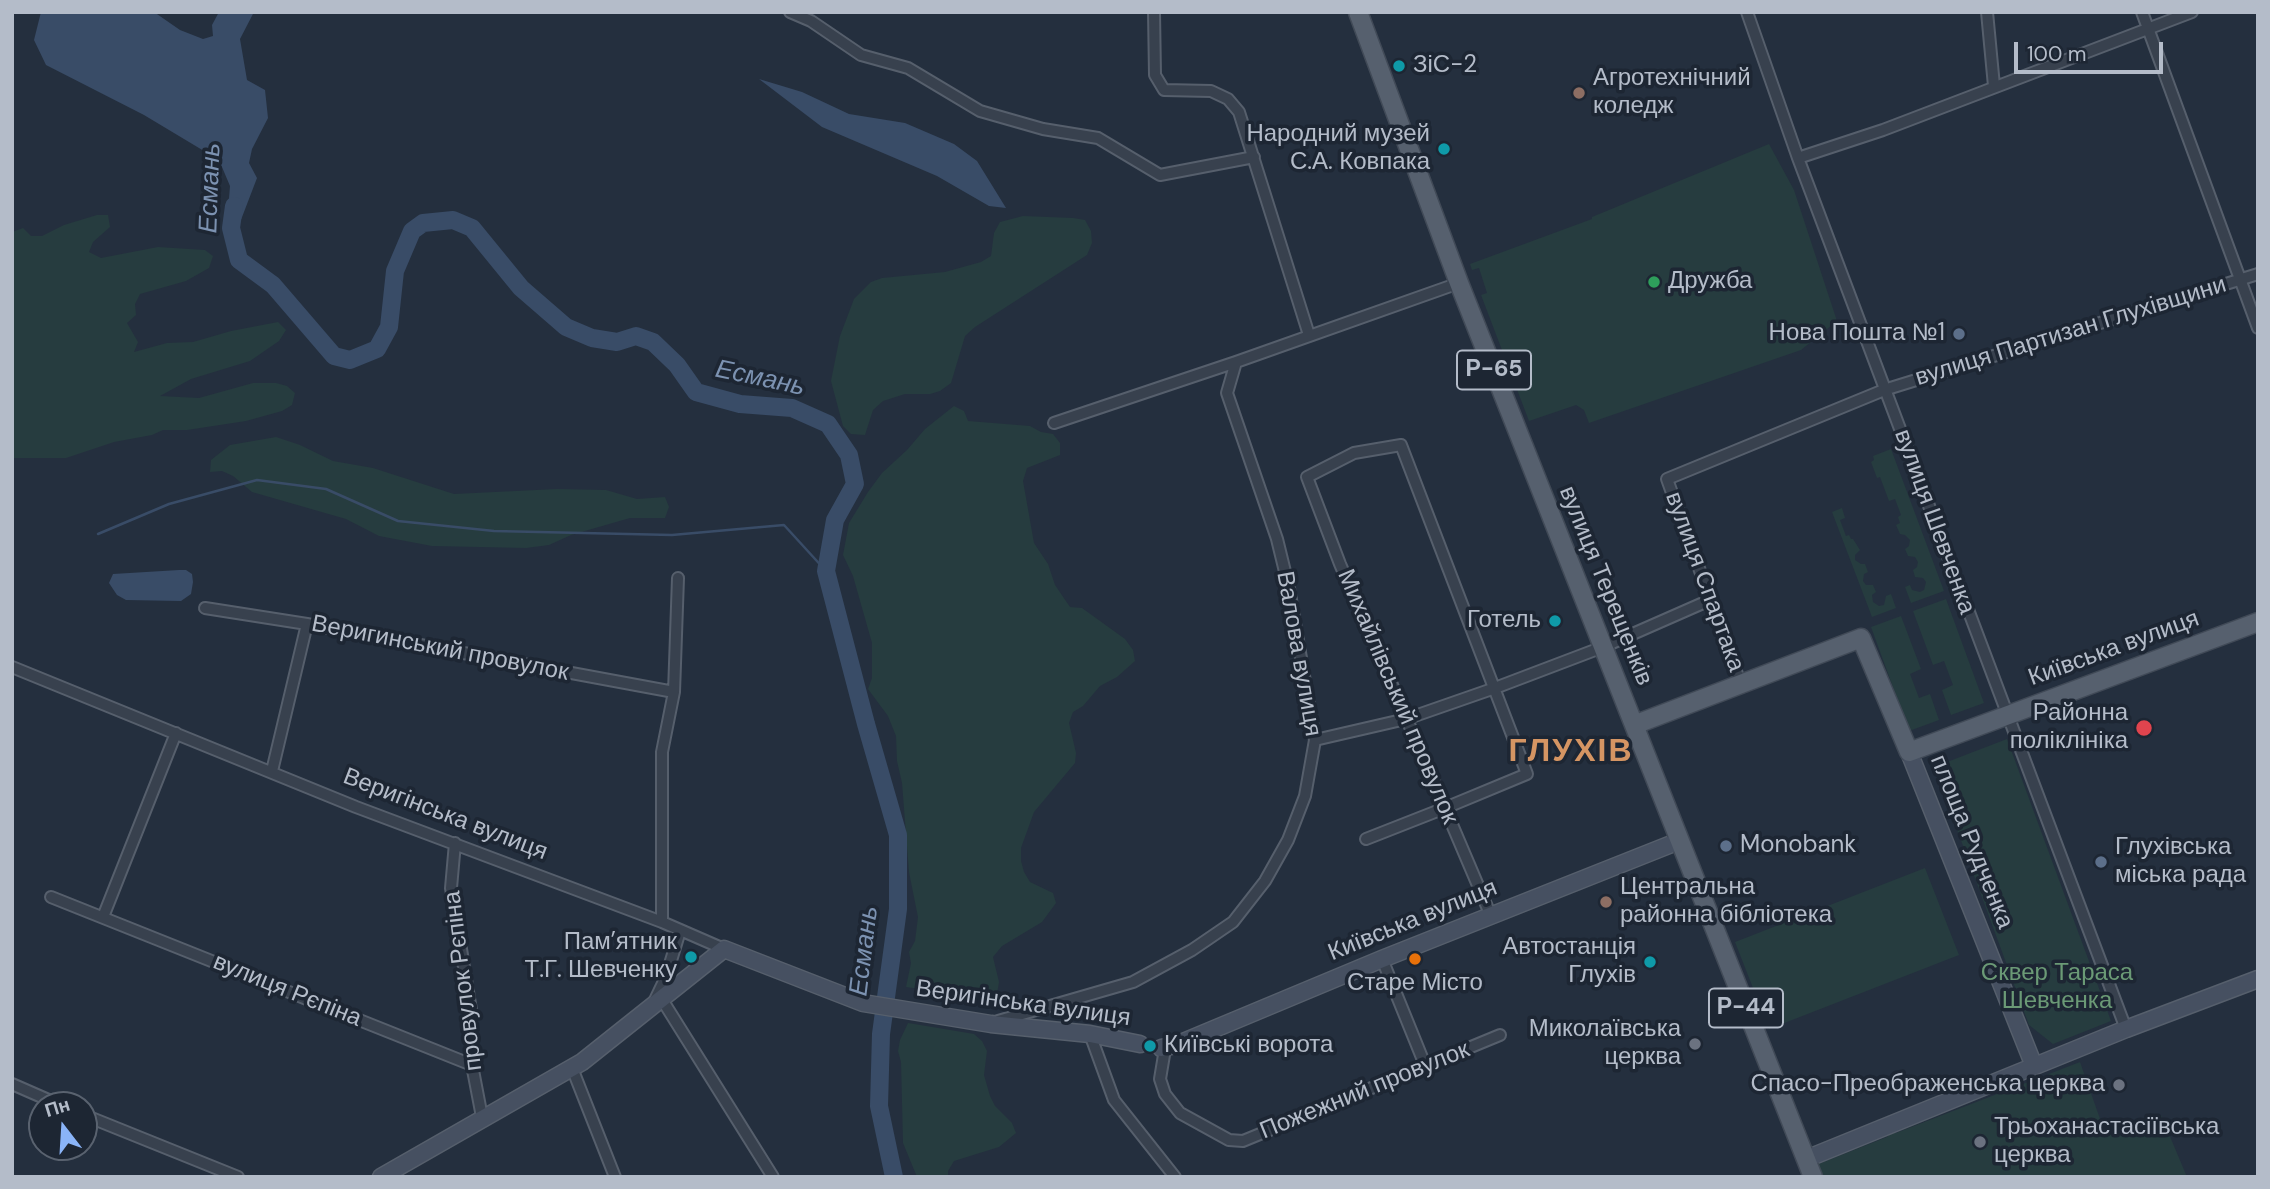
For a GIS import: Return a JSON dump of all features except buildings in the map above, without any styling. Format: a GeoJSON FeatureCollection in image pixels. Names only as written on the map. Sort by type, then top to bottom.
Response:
{"type":"FeatureCollection","features":[{"type":"Feature","properties":{"kind":"main road","name":"вулиця Терещенків"},"geometry":{"type":"LineString","coordinates":[[1357,12],[1459,283],[1813,1177]]}},
{"type":"Feature","properties":{"kind":"main road","name":"Київська вулиця"},"geometry":{"type":"LineString","coordinates":[[1909,752],[2258,622]]}},
{"type":"Feature","properties":{"kind":"main road","name":"площа Рудченка"},"geometry":{"type":"LineString","coordinates":[[1741,685],[1861,638],[1909,752]]}},
{"type":"Feature","properties":{"kind":"main road"},"geometry":{"type":"LineString","coordinates":[[1634,726],[1741,685]]}},
{"type":"Feature","properties":{"kind":"street"},"geometry":{"type":"LineString","coordinates":[[790,12],[811,22],[860,55],[908,68],[980,111],[1043,129],[1098,138],[1160,175],[1254,157]]}},
{"type":"Feature","properties":{"kind":"street"},"geometry":{"type":"LineString","coordinates":[[1154,12],[1155,75],[1164,90],[1211,91],[1228,99],[1239,113],[1309,335]]}},
{"type":"Feature","properties":{"kind":"street","name":"вулиця Шевченка"},"geometry":{"type":"LineString","coordinates":[[1748,12],[1798,158],[1884,390],[2126,1029]]}},
{"type":"Feature","properties":{"kind":"street"},"geometry":{"type":"LineString","coordinates":[[1987,12],[1994,86]]}},
{"type":"Feature","properties":{"kind":"street"},"geometry":{"type":"LineString","coordinates":[[2142,12],[2258,328]]}},
{"type":"Feature","properties":{"kind":"street"},"geometry":{"type":"LineString","coordinates":[[1798,158],[1883,130],[2192,12]]}},
{"type":"Feature","properties":{"kind":"street","name":"вулиця Партизан Глухівщини"},"geometry":{"type":"LineString","coordinates":[[1667,479],[1884,390],[2258,274]]}},
{"type":"Feature","properties":{"kind":"street"},"geometry":{"type":"LineString","coordinates":[[1054,423],[1459,283]]}},
{"type":"Feature","properties":{"kind":"street","name":"Валова вулиця"},"geometry":{"type":"LineString","coordinates":[[991,1024],[1133,982],[1192,950],[1233,922],[1265,881],[1289,840],[1305,796],[1315,740],[1289,588],[1277,539],[1227,393],[1236,362]]}},
{"type":"Feature","properties":{"kind":"street","name":"Михайлівський провулок"},"geometry":{"type":"LineString","coordinates":[[1490,916],[1340,564],[1307,478],[1354,453],[1401,445],[1495,688]]}},
{"type":"Feature","properties":{"kind":"street","name":"вулиця Спартака"},"geometry":{"type":"LineString","coordinates":[[1667,479],[1741,685]]}},
{"type":"Feature","properties":{"kind":"street"},"geometry":{"type":"LineString","coordinates":[[662,922],[663,752],[674,692],[678,578]]}},
{"type":"Feature","properties":{"kind":"street"},"geometry":{"type":"LineString","coordinates":[[1315,740],[1406,719],[1495,688],[1603,647],[1710,600]]}},
{"type":"Feature","properties":{"kind":"street","name":"Веригинський провулок"},"geometry":{"type":"LineString","coordinates":[[205,608],[307,624],[674,692]]}},
{"type":"Feature","properties":{"kind":"street"},"geometry":{"type":"LineString","coordinates":[[272,771],[307,624]]}},
{"type":"Feature","properties":{"kind":"street","name":"Веригінська вулиця"},"geometry":{"type":"LineString","coordinates":[[12,667],[356,807],[662,922],[863,1003],[991,1024],[1090,1034],[1140,1044]]}},
{"type":"Feature","properties":{"kind":"street"},"geometry":{"type":"LineString","coordinates":[[1366,839],[1527,774],[1495,688]]}},
{"type":"Feature","properties":{"kind":"street"},"geometry":{"type":"LineString","coordinates":[[103,917],[176,733]]}},
{"type":"Feature","properties":{"kind":"street","name":"площа Рудченка"},"geometry":{"type":"LineString","coordinates":[[1909,752],[2034,1066]]}},
{"type":"Feature","properties":{"kind":"street","name":"Київська вулиця"},"geometry":{"type":"LineString","coordinates":[[1163,1048],[1679,841]]}},
{"type":"Feature","properties":{"kind":"street","name":"провулок Рєпіна"},"geometry":{"type":"LineString","coordinates":[[455,843],[451,888],[471,1010],[472,1065],[482,1117]]}},
{"type":"Feature","properties":{"kind":"street","name":"вулиця Рєпіна"},"geometry":{"type":"LineString","coordinates":[[51,897],[472,1065]]}},
{"type":"Feature","properties":{"kind":"street"},"geometry":{"type":"LineString","coordinates":[[658,1000],[680,931]]}},
{"type":"Feature","properties":{"kind":"street"},"geometry":{"type":"LineString","coordinates":[[381,1177],[572,1068],[724,949]]}},
{"type":"Feature","properties":{"kind":"street"},"geometry":{"type":"LineString","coordinates":[[1382,959],[1425,1065]]}},
{"type":"Feature","properties":{"kind":"street"},"geometry":{"type":"LineString","coordinates":[[1806,1159],[2126,1029],[2258,979]]}},
{"type":"Feature","properties":{"kind":"street"},"geometry":{"type":"LineString","coordinates":[[658,1000],[773,1177]]}},
{"type":"Feature","properties":{"kind":"street"},"geometry":{"type":"LineString","coordinates":[[1090,1034],[1114,1100],[1175,1177]]}},
{"type":"Feature","properties":{"kind":"street","name":"Пожежний провулок"},"geometry":{"type":"LineString","coordinates":[[1163,1048],[1160,1079],[1165,1094],[1180,1113],[1229,1140],[1243,1140],[1500,1035]]}},
{"type":"Feature","properties":{"kind":"street"},"geometry":{"type":"LineString","coordinates":[[572,1068],[615,1177]]}},
{"type":"Feature","properties":{"kind":"street"},"geometry":{"type":"LineString","coordinates":[[98,1121],[238,1177]]}},
{"type":"Feature","properties":{"kind":"green space","name":"Дружба"},"geometry":{"type":"Polygon","coordinates":[[[1769,144],[1794,190],[1837,321],[1801,350],[1589,423],[1584,410],[1576,405],[1529,421],[1481,295],[1487,293],[1479,268],[1472,270],[1470,264],[1592,219],[1769,144]]]}},
{"type":"Feature","properties":{"kind":"green space"},"geometry":{"type":"Polygon","coordinates":[[[97,215],[108,215],[110,227],[93,242],[89,252],[101,258],[158,247],[205,250],[213,256],[209,268],[186,281],[140,294],[135,304],[136,315],[127,323],[138,342],[134,352],[167,343],[193,342],[278,322],[286,330],[279,341],[250,361],[191,379],[160,396],[199,398],[253,383],[276,383],[287,386],[295,393],[292,405],[282,411],[246,421],[187,430],[163,430],[66,458],[12,458],[12,232],[23,228],[31,236],[42,236],[64,225],[97,215]]]}},
{"type":"Feature","properties":{"kind":"green space"},"geometry":{"type":"Polygon","coordinates":[[[1023,216],[1085,220],[1091,231],[1092,243],[1087,255],[965,336],[951,383],[930,394],[905,394],[883,401],[873,410],[865,435],[851,434],[843,426],[831,381],[840,336],[854,299],[871,282],[882,278],[945,272],[981,262],[991,256],[994,233],[1000,222],[1023,216]]]}},
{"type":"Feature","properties":{"kind":"green space"},"geometry":{"type":"Polygon","coordinates":[[[954,406],[964,411],[968,421],[1030,426],[1053,434],[1060,443],[1060,455],[1027,468],[1023,481],[1034,543],[1048,564],[1055,585],[1070,607],[1082,608],[1125,639],[1133,650],[1135,661],[1117,677],[1100,686],[1083,706],[1073,712],[1069,723],[1076,753],[1075,763],[1034,812],[1021,848],[1021,861],[1030,882],[1053,893],[1056,903],[1042,922],[1002,946],[993,957],[999,982],[997,994],[987,996],[906,987],[911,963],[909,952],[915,941],[918,917],[909,872],[896,736],[888,716],[868,689],[872,678],[872,643],[853,576],[843,555],[849,523],[882,473],[925,429],[954,406]]]}},
{"type":"Feature","properties":{"kind":"green space"},"geometry":{"type":"Polygon","coordinates":[[[276,437],[333,461],[373,468],[454,494],[557,489],[606,490],[637,499],[665,497],[669,507],[665,518],[630,518],[571,535],[549,545],[526,548],[432,546],[379,536],[346,519],[252,492],[233,476],[222,471],[210,472],[211,460],[230,445],[276,437]]]}},
{"type":"Feature","properties":{"kind":"green space"},"geometry":{"type":"Polygon","coordinates":[[[1891,449],[1944,591],[1911,603],[1905,587],[1910,585],[1912,590],[1920,592],[1924,590],[1926,582],[1923,578],[1915,577],[1913,570],[1918,562],[1915,557],[1908,556],[1905,549],[1910,540],[1900,534],[1896,525],[1900,523],[1898,517],[1901,515],[1895,499],[1889,501],[1871,462],[1874,460],[1873,456],[1891,449]]]}},
{"type":"Feature","properties":{"kind":"green space"},"geometry":{"type":"Polygon","coordinates":[[[1842,508],[1845,518],[1840,520],[1846,536],[1849,535],[1853,539],[1860,550],[1855,555],[1855,560],[1865,564],[1868,572],[1864,574],[1863,581],[1866,585],[1873,585],[1876,592],[1872,595],[1873,602],[1879,606],[1884,605],[1886,596],[1891,594],[1896,608],[1872,617],[1832,512],[1842,508]]]}},
{"type":"Feature","properties":{"kind":"green space"},"geometry":{"type":"Polygon","coordinates":[[[1946,599],[1984,703],[1951,715],[1942,690],[1953,685],[1944,661],[1933,665],[1913,611],[1946,599]]]}},
{"type":"Feature","properties":{"kind":"green space"},"geometry":{"type":"Polygon","coordinates":[[[1901,616],[1921,669],[1910,674],[1919,698],[1930,694],[1939,720],[1909,731],[1871,627],[1901,616]]]}},
{"type":"Feature","properties":{"kind":"green space","name":"Сквер Тараса Шевченка"},"geometry":{"type":"Polygon","coordinates":[[[2007,739],[2111,1021],[2053,1044],[2029,1025],[1934,767],[2007,739]]]}},
{"type":"Feature","properties":{"kind":"green space"},"geometry":{"type":"Polygon","coordinates":[[[1925,868],[1959,955],[1769,1029],[1735,942],[1925,868]]]}},
{"type":"Feature","properties":{"kind":"green space"},"geometry":{"type":"Polygon","coordinates":[[[908,1023],[974,1034],[982,1041],[987,1051],[984,1075],[990,1096],[995,1106],[1012,1123],[1016,1133],[999,1147],[954,1161],[948,1171],[948,1177],[917,1177],[903,1143],[901,1062],[898,1051],[908,1023]]]}},
{"type":"Feature","properties":{"kind":"green space"},"geometry":{"type":"Polygon","coordinates":[[[2080,1062],[2105,1133],[2161,1115],[2187,1177],[1820,1177],[1816,1165],[1887,1137],[1891,1133],[2080,1062]]]}},
{"type":"Feature","properties":{"kind":"water"},"geometry":{"type":"Polygon","coordinates":[[[41,12],[154,12],[180,30],[203,39],[213,36],[212,25],[219,12],[254,12],[240,39],[247,80],[265,90],[268,118],[252,149],[249,163],[257,178],[239,225],[231,228],[228,211],[230,186],[219,160],[144,115],[46,65],[34,40],[41,12]]]}},
{"type":"Feature","properties":{"kind":"water"},"geometry":{"type":"Polygon","coordinates":[[[759,79],[802,92],[849,114],[905,123],[954,144],[977,161],[1006,208],[989,206],[937,176],[822,127],[759,79]]]}},
{"type":"Feature","properties":{"kind":"water"},"geometry":{"type":"Polygon","coordinates":[[[186,570],[192,574],[193,582],[191,594],[181,601],[126,600],[117,595],[109,583],[113,574],[186,570]]]}},
{"type":"Feature","properties":{"kind":"waterway","name":"Есмань"},"geometry":{"type":"LineString","coordinates":[[234,206],[231,228],[239,260],[273,285],[334,356],[350,360],[377,349],[389,327],[395,271],[412,231],[423,223],[453,220],[472,228],[521,288],[566,327],[592,338],[617,342],[636,336],[653,342],[677,365],[696,392],[740,404],[792,408],[828,424],[849,455],[855,484],[835,520],[826,571],[898,835],[898,909],[881,1034],[879,1106],[894,1177]]}},
{"type":"Feature","properties":{"kind":"waterway"},"geometry":{"type":"LineString","coordinates":[[98,534],[169,504],[257,480],[326,489],[398,521],[494,531],[672,535],[784,525],[826,571]]}},
{"type":"Feature","properties":{"kind":"place","name":"ЗіС-2"},"geometry":{"type":"Point","coordinates":[1399,66]}},
{"type":"Feature","properties":{"kind":"place","name":"Агротехнічний коледж"},"geometry":{"type":"Point","coordinates":[1579,93]}},
{"type":"Feature","properties":{"kind":"place","name":"Народний музей С.А. Ковпака"},"geometry":{"type":"Point","coordinates":[1444,149]}},
{"type":"Feature","properties":{"kind":"place","name":"Дружба"},"geometry":{"type":"Point","coordinates":[1654,282]}},
{"type":"Feature","properties":{"kind":"place","name":"Нова Пошта №1"},"geometry":{"type":"Point","coordinates":[1959,334]}},
{"type":"Feature","properties":{"kind":"place","name":"Готель"},"geometry":{"type":"Point","coordinates":[1555,621]}},
{"type":"Feature","properties":{"kind":"place","name":"Районна поліклініка"},"geometry":{"type":"Point","coordinates":[2144,728]}},
{"type":"Feature","properties":{"kind":"place","name":"Monobank"},"geometry":{"type":"Point","coordinates":[1726,846]}},
{"type":"Feature","properties":{"kind":"place","name":"Глухівська міська рада"},"geometry":{"type":"Point","coordinates":[2101,862]}},
{"type":"Feature","properties":{"kind":"place","name":"Центральна районна бібліотека"},"geometry":{"type":"Point","coordinates":[1606,902]}},
{"type":"Feature","properties":{"kind":"place","name":"Пам’ятник Т.Г. Шевченку"},"geometry":{"type":"Point","coordinates":[691,957]}},
{"type":"Feature","properties":{"kind":"place","name":"Старе Місто"},"geometry":{"type":"Point","coordinates":[1415,959]}},
{"type":"Feature","properties":{"kind":"place","name":"Автостанція Глухів"},"geometry":{"type":"Point","coordinates":[1650,962]}},
{"type":"Feature","properties":{"kind":"place","name":"Миколаївська церква"},"geometry":{"type":"Point","coordinates":[1695,1044]}},
{"type":"Feature","properties":{"kind":"place","name":"Київські ворота"},"geometry":{"type":"Point","coordinates":[1150,1046]}},
{"type":"Feature","properties":{"kind":"place","name":"Спасо-Преображенська церква"},"geometry":{"type":"Point","coordinates":[2119,1085]}},
{"type":"Feature","properties":{"kind":"place","name":"Трьоханастасіївська церква"},"geometry":{"type":"Point","coordinates":[1980,1142]}},
{"type":"Feature","properties":{"kind":"district","name":"ГЛУХІВ"},"geometry":{"type":"Point","coordinates":[1571,753]}}]}
